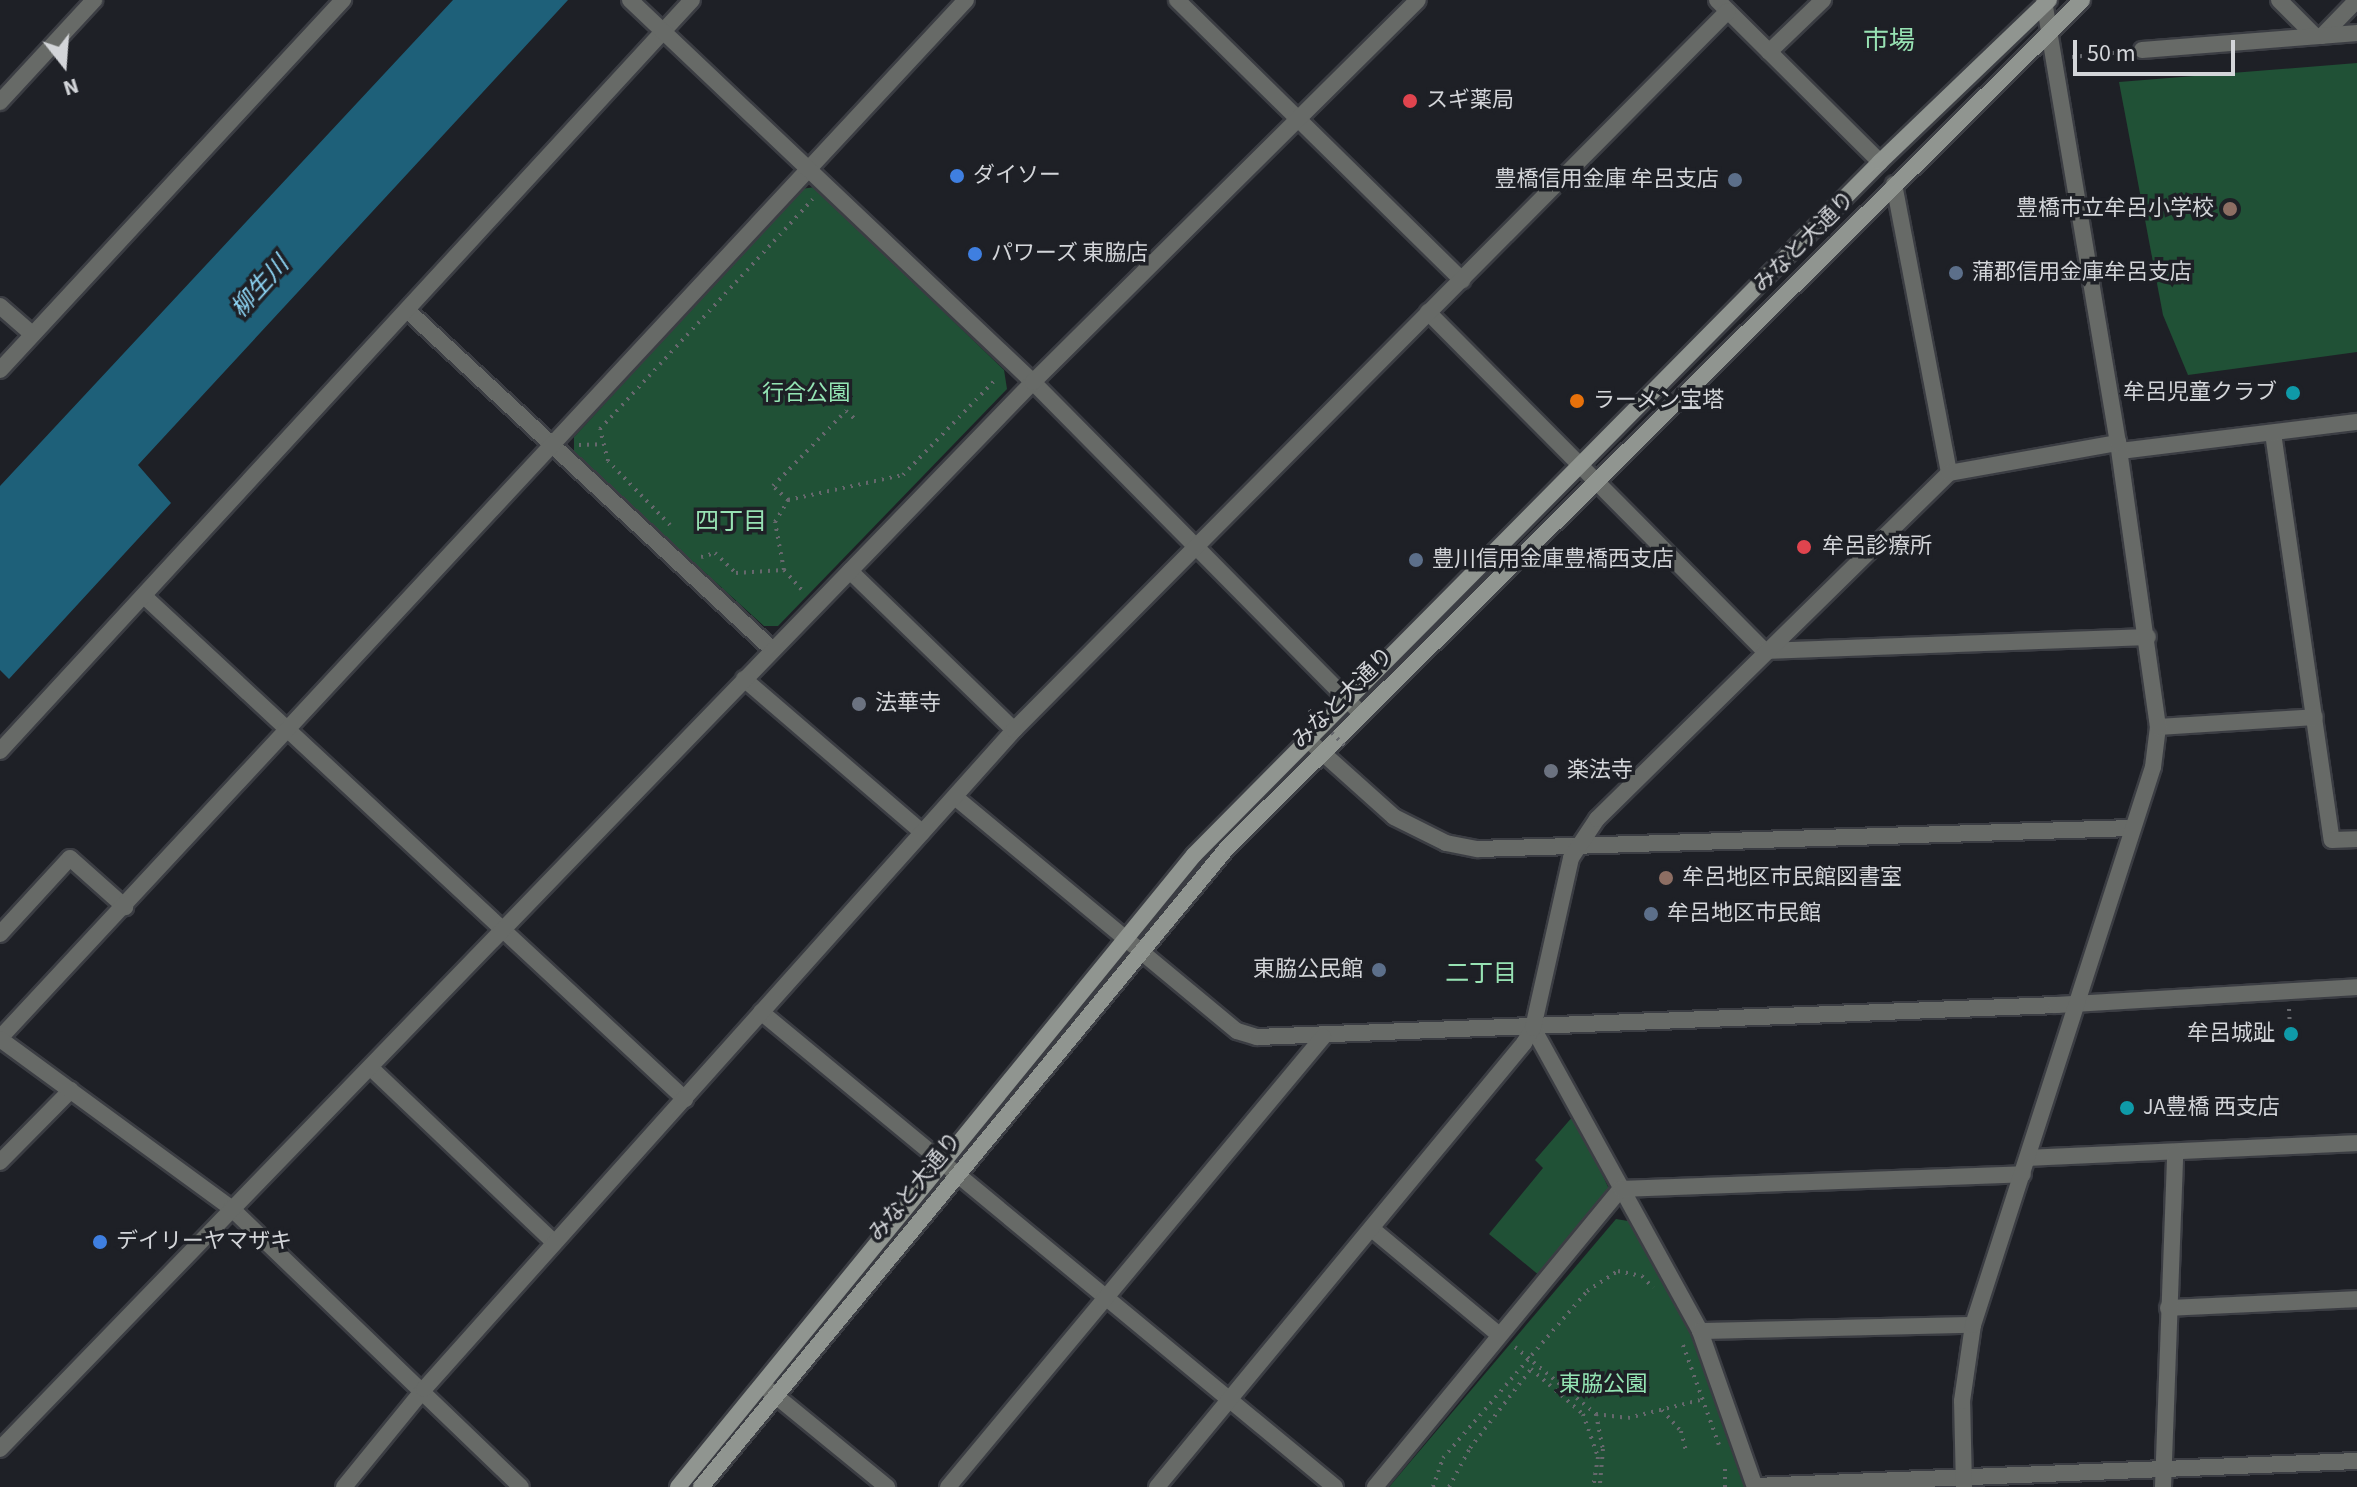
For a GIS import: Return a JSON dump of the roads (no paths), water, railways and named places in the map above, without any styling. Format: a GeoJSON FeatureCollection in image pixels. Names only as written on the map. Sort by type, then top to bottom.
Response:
{"type":"FeatureCollection","features":[{"type":"Feature","properties":{"kind":"main road","name":"みなと大通り"},"geometry":{"type":"LineString","coordinates":[[678,1487],[953,1174],[1227,848],[1359,711],[2082,0]]}},
{"type":"Feature","properties":{"kind":"main road","name":"みなと大通り"},"geometry":{"type":"LineString","coordinates":[[701,1487],[767,1389],[939,1163],[1127,941],[1194,855],[1306,738],[1582,467],[1880,162],[2046,1]]}},
{"type":"Feature","properties":{"kind":"street"},"geometry":{"type":"LineString","coordinates":[[0,102],[94,0]]}},
{"type":"Feature","properties":{"kind":"street"},"geometry":{"type":"LineString","coordinates":[[0,370],[343,0]]}},
{"type":"Feature","properties":{"kind":"street"},"geometry":{"type":"LineString","coordinates":[[630,0],[1033,382],[1359,711]]}},
{"type":"Feature","properties":{"kind":"street"},"geometry":{"type":"LineString","coordinates":[[0,751],[692,0]]}},
{"type":"Feature","properties":{"kind":"street"},"geometry":{"type":"LineString","coordinates":[[521,1487],[424,1389],[231,1208],[0,1039],[966,0]]}},
{"type":"Feature","properties":{"kind":"street"},"geometry":{"type":"LineString","coordinates":[[1177,0],[1462,280]]}},
{"type":"Feature","properties":{"kind":"street"},"geometry":{"type":"LineString","coordinates":[[0,1449],[1033,382],[1418,0]]}},
{"type":"Feature","properties":{"kind":"street"},"geometry":{"type":"LineString","coordinates":[[1769,52],[1823,0]]}},
{"type":"Feature","properties":{"kind":"street"},"geometry":{"type":"LineString","coordinates":[[2279,0],[2319,36]]}},
{"type":"Feature","properties":{"kind":"street"},"geometry":{"type":"LineString","coordinates":[[2319,36],[2357,0]]}},
{"type":"Feature","properties":{"kind":"street"},"geometry":{"type":"LineString","coordinates":[[1963,1484],[1962,1401],[1973,1325],[2153,767],[2158,727],[2148,637],[2119,447],[2046,1]]}},
{"type":"Feature","properties":{"kind":"street"},"geometry":{"type":"LineString","coordinates":[[344,1487],[424,1389],[554,1242],[1014,730],[1195,544],[1462,280],[1722,5],[1880,162]]}},
{"type":"Feature","properties":{"kind":"street"},"geometry":{"type":"LineString","coordinates":[[2142,50],[2357,33]]}},
{"type":"Feature","properties":{"kind":"street"},"geometry":{"type":"LineString","coordinates":[[1894,184],[1949,473]]}},
{"type":"Feature","properties":{"kind":"street"},"geometry":{"type":"LineString","coordinates":[[0,306],[32,334]]}},
{"type":"Feature","properties":{"kind":"street"},"geometry":{"type":"LineString","coordinates":[[408,311],[773,650]]}},
{"type":"Feature","properties":{"kind":"street"},"geometry":{"type":"LineString","coordinates":[[1428,312],[1765,651],[2148,637]]}},
{"type":"Feature","properties":{"kind":"street"},"geometry":{"type":"LineString","coordinates":[[1157,1487],[1372,1229],[1533,1028],[1571,858],[1597,819],[1949,473],[2119,447],[2357,422]]}},
{"type":"Feature","properties":{"kind":"street"},"geometry":{"type":"LineString","coordinates":[[2273,433],[2332,840],[2357,839]]}},
{"type":"Feature","properties":{"kind":"street"},"geometry":{"type":"LineString","coordinates":[[850,571],[1014,730]]}},
{"type":"Feature","properties":{"kind":"street"},"geometry":{"type":"LineString","coordinates":[[144,596],[685,1099]]}},
{"type":"Feature","properties":{"kind":"street"},"geometry":{"type":"LineString","coordinates":[[744,679],[922,832]]}},
{"type":"Feature","properties":{"kind":"street"},"geometry":{"type":"LineString","coordinates":[[2158,727],[2315,717]]}},
{"type":"Feature","properties":{"kind":"street"},"geometry":{"type":"LineString","coordinates":[[1306,738],[1394,817],[1446,843],[1478,849],[2133,828]]}},
{"type":"Feature","properties":{"kind":"street"},"geometry":{"type":"LineString","coordinates":[[955,797],[1237,1031],[1257,1037],[1323,1037],[2077,1004],[2357,987]]}},
{"type":"Feature","properties":{"kind":"street"},"geometry":{"type":"LineString","coordinates":[[0,934],[70,858],[125,907]]}},
{"type":"Feature","properties":{"kind":"street"},"geometry":{"type":"LineString","coordinates":[[761,1012],[939,1163],[1335,1487]]}},
{"type":"Feature","properties":{"kind":"street"},"geometry":{"type":"LineString","coordinates":[[1533,1028],[1700,1331],[1755,1486],[2163,1478],[2357,1461]]}},
{"type":"Feature","properties":{"kind":"street"},"geometry":{"type":"LineString","coordinates":[[948,1487],[1323,1037]]}},
{"type":"Feature","properties":{"kind":"street"},"geometry":{"type":"LineString","coordinates":[[371,1068],[554,1242]]}},
{"type":"Feature","properties":{"kind":"street"},"geometry":{"type":"LineString","coordinates":[[0,1162],[71,1090]]}},
{"type":"Feature","properties":{"kind":"street"},"geometry":{"type":"LineString","coordinates":[[1375,1487],[1621,1189],[2357,1143]]}},
{"type":"Feature","properties":{"kind":"street"},"geometry":{"type":"LineString","coordinates":[[2163,1478],[2175,1152]]}},
{"type":"Feature","properties":{"kind":"street"},"geometry":{"type":"LineString","coordinates":[[1372,1229],[1499,1335]]}},
{"type":"Feature","properties":{"kind":"street"},"geometry":{"type":"LineString","coordinates":[[2168,1308],[2357,1299]]}},
{"type":"Feature","properties":{"kind":"street"},"geometry":{"type":"LineString","coordinates":[[1700,1331],[1973,1325]]}},
{"type":"Feature","properties":{"kind":"street"},"geometry":{"type":"LineString","coordinates":[[767,1389],[887,1487]]}},
{"type":"Feature","properties":{"kind":"water","name":"柳生川"},"geometry":{"type":"Polygon","coordinates":[[[453,0],[568,0],[138,465],[171,503],[9,679],[0,670],[0,486],[453,0]]]}},
{"type":"Feature","properties":{"kind":"place","name":"スギ薬局"},"geometry":{"type":"Point","coordinates":[1410,101]}},
{"type":"Feature","properties":{"kind":"place","name":"ダイソー"},"geometry":{"type":"Point","coordinates":[957,176]}},
{"type":"Feature","properties":{"kind":"place","name":"豊橋信用金庫 牟呂支店"},"geometry":{"type":"Point","coordinates":[1735,180]}},
{"type":"Feature","properties":{"kind":"place","name":"豊橋市立牟呂小学校"},"geometry":{"type":"Point","coordinates":[2230,209]}},
{"type":"Feature","properties":{"kind":"place","name":"パワーズ 東脇店"},"geometry":{"type":"Point","coordinates":[975,254]}},
{"type":"Feature","properties":{"kind":"place","name":"蒲郡信用金庫牟呂支店"},"geometry":{"type":"Point","coordinates":[1956,273]}},
{"type":"Feature","properties":{"kind":"place","name":"牟呂児童クラブ"},"geometry":{"type":"Point","coordinates":[2293,393]}},
{"type":"Feature","properties":{"kind":"place","name":"ラーメン宝塔"},"geometry":{"type":"Point","coordinates":[1577,401]}},
{"type":"Feature","properties":{"kind":"place","name":"牟呂診療所"},"geometry":{"type":"Point","coordinates":[1804,547]}},
{"type":"Feature","properties":{"kind":"place","name":"豊川信用金庫豊橋西支店"},"geometry":{"type":"Point","coordinates":[1416,560]}},
{"type":"Feature","properties":{"kind":"place","name":"法華寺"},"geometry":{"type":"Point","coordinates":[859,704]}},
{"type":"Feature","properties":{"kind":"place","name":"楽法寺"},"geometry":{"type":"Point","coordinates":[1551,771]}},
{"type":"Feature","properties":{"kind":"place","name":"牟呂地区市民館図書室"},"geometry":{"type":"Point","coordinates":[1666,878]}},
{"type":"Feature","properties":{"kind":"place","name":"牟呂地区市民館"},"geometry":{"type":"Point","coordinates":[1651,914]}},
{"type":"Feature","properties":{"kind":"place","name":"東脇公民館"},"geometry":{"type":"Point","coordinates":[1379,970]}},
{"type":"Feature","properties":{"kind":"place","name":"牟呂城趾"},"geometry":{"type":"Point","coordinates":[2291,1034]}},
{"type":"Feature","properties":{"kind":"place","name":"JA豊橋 西支店"},"geometry":{"type":"Point","coordinates":[2127,1108]}},
{"type":"Feature","properties":{"kind":"place","name":"デイリーヤマザキ"},"geometry":{"type":"Point","coordinates":[100,1242]}},
{"type":"Feature","properties":{"kind":"district","name":"市場"},"geometry":{"type":"Point","coordinates":[1889,41]}},
{"type":"Feature","properties":{"kind":"district","name":"四丁目"},"geometry":{"type":"Point","coordinates":[731,522]}},
{"type":"Feature","properties":{"kind":"district","name":"二丁目"},"geometry":{"type":"Point","coordinates":[1481,974]}},
{"type":"Feature","properties":{"kind":"park label","name":"行合公園"},"geometry":{"type":"Point","coordinates":[806,394]}},
{"type":"Feature","properties":{"kind":"park label","name":"東脇公園"},"geometry":{"type":"Point","coordinates":[1603,1385]}}]}
